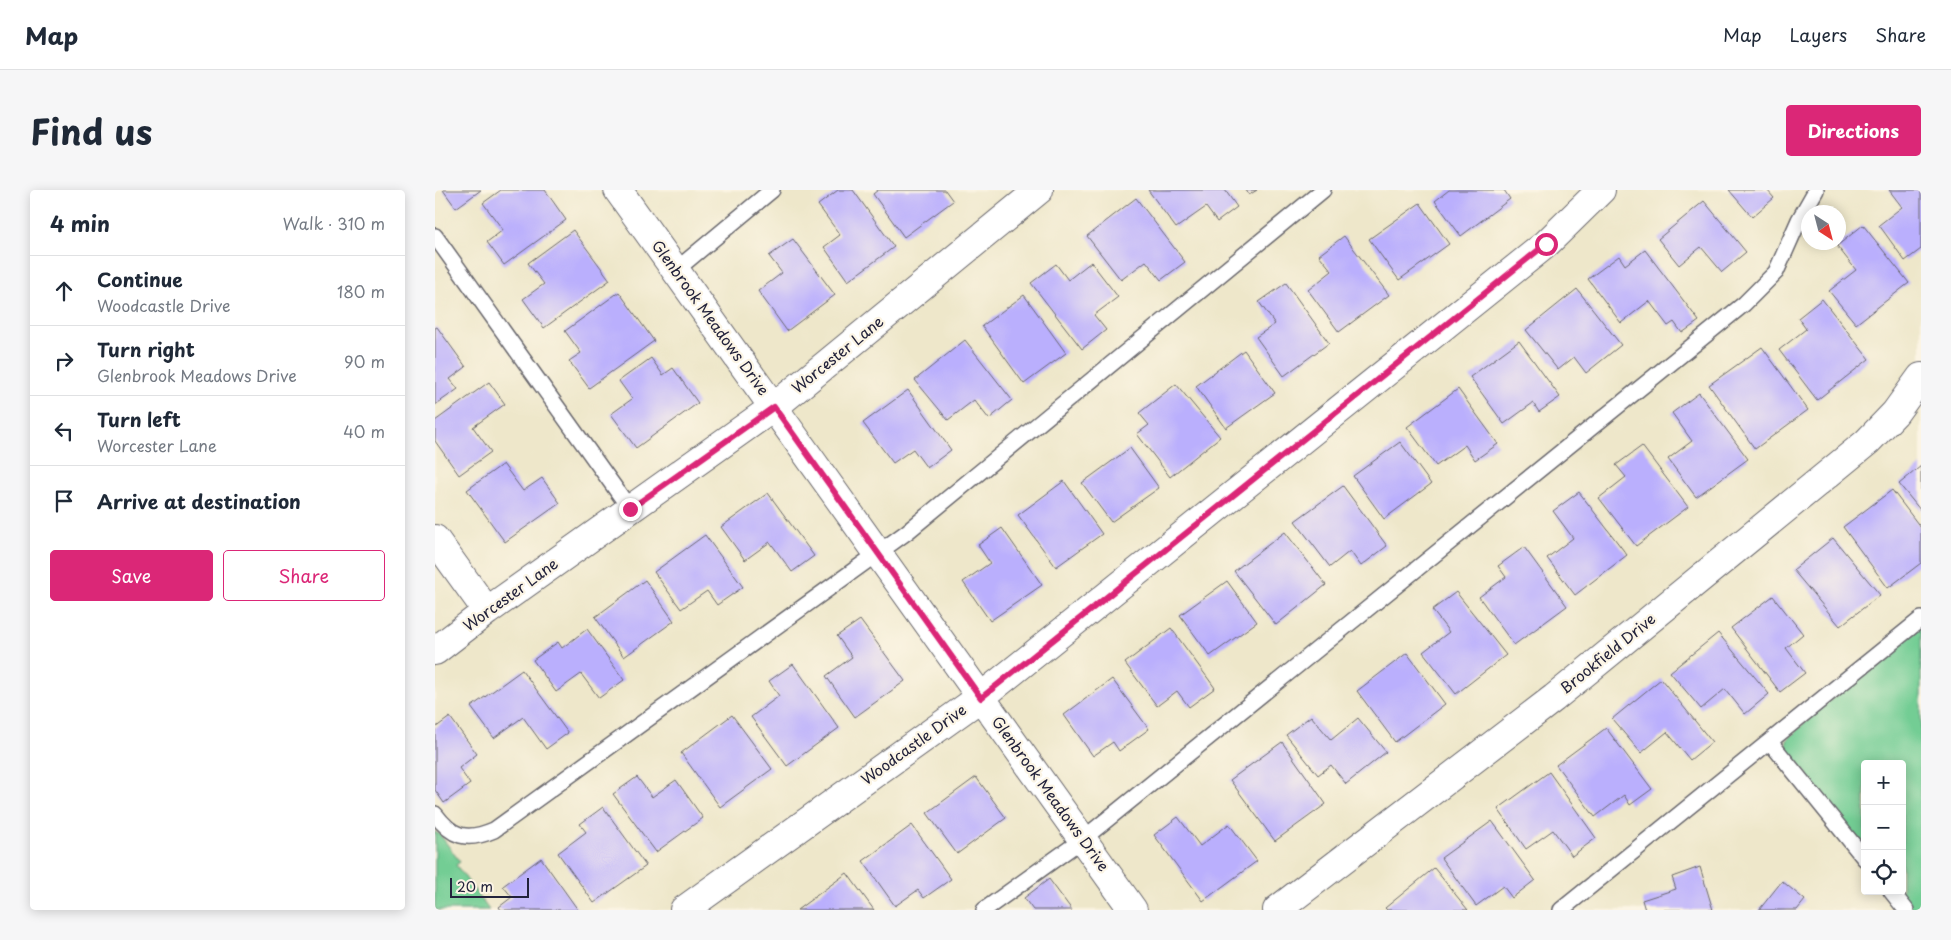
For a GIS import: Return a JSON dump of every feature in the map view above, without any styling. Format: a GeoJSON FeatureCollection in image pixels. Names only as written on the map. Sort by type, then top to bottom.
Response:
{"type":"FeatureCollection","features":[{"type":"Feature","properties":{"kind":"street","name":"Glenbrook Meadows Drive"},"geometry":{"type":"LineString","coordinates":[[618,190],[1133,910]]}},
{"type":"Feature","properties":{"kind":"street","name":"Worcester Lane"},"geometry":{"type":"LineString","coordinates":[[435,651],[487,611],[774,407],[1039,190]]}},
{"type":"Feature","properties":{"kind":"street","name":"Woodcastle Drive"},"geometry":{"type":"LineString","coordinates":[[684,910],[981,698],[1546,244],[1601,190]]}},
{"type":"Feature","properties":{"kind":"street","name":"Brookfield Drive"},"geometry":{"type":"LineString","coordinates":[[1277,910],[1554,698],[1867,442],[1895,412],[1921,377]]}},
{"type":"Feature","properties":{"kind":"street"},"geometry":{"type":"LineString","coordinates":[[435,539],[487,611]]}},
{"type":"Feature","properties":{"kind":"lane"},"geometry":{"type":"LineString","coordinates":[[676,270],[772,190]]}},
{"type":"Feature","properties":{"kind":"lane"},"geometry":{"type":"LineString","coordinates":[[435,814],[445,828],[454,834],[474,836],[494,830],[907,532],[1323,190]]}},
{"type":"Feature","properties":{"kind":"lane"},"geometry":{"type":"LineString","coordinates":[[983,910],[1083,839],[1744,304],[1776,272],[1799,220],[1817,190]]}},
{"type":"Feature","properties":{"kind":"lane"},"geometry":{"type":"LineString","coordinates":[[435,236],[630,509]]}},
{"type":"Feature","properties":{"kind":"lane"},"geometry":{"type":"LineString","coordinates":[[1561,910],[1921,619]]}},
{"type":"Feature","properties":{"kind":"lane"},"geometry":{"type":"LineString","coordinates":[[1770,742],[1861,854]]}},
{"type":"Feature","properties":{"kind":"lane"},"geometry":{"type":"LineString","coordinates":[[1894,895],[1906,910]]}},
{"type":"Feature","properties":{"kind":"green space"},"geometry":{"type":"Polygon","coordinates":[[[1921,626],[1921,910],[1913,910],[1900,895],[1906,895],[1906,760],[1861,760],[1861,847],[1786,749],[1787,740],[1811,716],[1921,626]]]}},
{"type":"Feature","properties":{"kind":"green space"},"geometry":{"type":"Polygon","coordinates":[[[435,831],[439,833],[460,862],[456,865],[489,910],[435,910],[435,831]]]}},
{"type":"Feature","properties":{"kind":"building"},"geometry":{"type":"Polygon","coordinates":[[[443,190],[481,190],[456,208],[443,190]]]}},
{"type":"Feature","properties":{"kind":"building"},"geometry":{"type":"Polygon","coordinates":[[[501,190],[545,190],[566,220],[504,265],[487,242],[503,230],[483,203],[501,190]]]}},
{"type":"Feature","properties":{"kind":"building"},"geometry":{"type":"Polygon","coordinates":[[[838,190],[853,190],[894,247],[848,281],[824,247],[840,235],[818,205],[838,190]]]}},
{"type":"Feature","properties":{"kind":"building"},"geometry":{"type":"Polygon","coordinates":[[[878,190],[945,190],[953,201],[904,237],[873,194],[878,190]]]}},
{"type":"Feature","properties":{"kind":"building"},"geometry":{"type":"Polygon","coordinates":[[[1148,190],[1225,190],[1237,207],[1217,222],[1206,207],[1176,228],[1148,190]]]}},
{"type":"Feature","properties":{"kind":"building"},"geometry":{"type":"Polygon","coordinates":[[[1246,190],[1257,190],[1249,195],[1246,190]]]}},
{"type":"Feature","properties":{"kind":"building"},"geometry":{"type":"Polygon","coordinates":[[[1449,190],[1504,190],[1510,199],[1461,236],[1435,201],[1449,190]]]}},
{"type":"Feature","properties":{"kind":"building"},"geometry":{"type":"Polygon","coordinates":[[[1729,190],[1767,190],[1774,198],[1752,217],[1729,190]]]}},
{"type":"Feature","properties":{"kind":"building"},"geometry":{"type":"Polygon","coordinates":[[[1889,190],[1921,190],[1921,249],[1905,261],[1879,225],[1902,207],[1889,190]]]}},
{"type":"Feature","properties":{"kind":"building"},"geometry":{"type":"Polygon","coordinates":[[[1136,198],[1185,262],[1161,280],[1146,261],[1121,280],[1087,236],[1136,198]]]}},
{"type":"Feature","properties":{"kind":"building"},"geometry":{"type":"Polygon","coordinates":[[[1704,201],[1746,252],[1722,272],[1701,247],[1679,265],[1658,239],[1704,201]]]}},
{"type":"Feature","properties":{"kind":"building"},"geometry":{"type":"Polygon","coordinates":[[[1420,203],[1449,244],[1399,280],[1369,239],[1420,203]]]}},
{"type":"Feature","properties":{"kind":"building"},"geometry":{"type":"Polygon","coordinates":[[[1863,225],[1909,283],[1856,324],[1829,291],[1856,270],[1840,250],[1846,250],[1846,239],[1863,225]]]}},
{"type":"Feature","properties":{"kind":"building"},"geometry":{"type":"Polygon","coordinates":[[[573,230],[610,280],[544,328],[523,299],[544,284],[528,263],[573,230]]]}},
{"type":"Feature","properties":{"kind":"building"},"geometry":{"type":"Polygon","coordinates":[[[1344,236],[1389,295],[1339,332],[1308,290],[1332,271],[1319,255],[1344,236]]]}},
{"type":"Feature","properties":{"kind":"building"},"geometry":{"type":"Polygon","coordinates":[[[793,239],[835,295],[787,331],[758,291],[782,273],[769,256],[793,239]]]}},
{"type":"Feature","properties":{"kind":"building"},"geometry":{"type":"Polygon","coordinates":[[[1645,250],[1699,321],[1682,333],[1674,322],[1668,326],[1649,301],[1621,323],[1588,279],[1619,256],[1625,265],[1645,250]]]}},
{"type":"Feature","properties":{"kind":"building"},"geometry":{"type":"Polygon","coordinates":[[[1091,262],[1118,297],[1094,315],[1106,330],[1082,349],[1031,283],[1056,264],[1068,280],[1091,262]]]}},
{"type":"Feature","properties":{"kind":"building"},"geometry":{"type":"Polygon","coordinates":[[[1286,283],[1329,343],[1284,376],[1256,337],[1275,324],[1259,302],[1286,283]]]}},
{"type":"Feature","properties":{"kind":"building"},"geometry":{"type":"Polygon","coordinates":[[[1577,289],[1621,345],[1586,373],[1574,357],[1558,370],[1526,330],[1577,289]]]}},
{"type":"Feature","properties":{"kind":"building"},"geometry":{"type":"Polygon","coordinates":[[[619,292],[654,341],[589,388],[569,361],[581,353],[565,331],[619,292]]]}},
{"type":"Feature","properties":{"kind":"building"},"geometry":{"type":"Polygon","coordinates":[[[1024,295],[1066,353],[1024,384],[982,326],[1024,295]]]}},
{"type":"Feature","properties":{"kind":"building"},"geometry":{"type":"Polygon","coordinates":[[[1822,299],[1869,359],[1817,400],[1779,350],[1806,329],[1798,318],[1822,299]]]}},
{"type":"Feature","properties":{"kind":"building"},"geometry":{"type":"Polygon","coordinates":[[[437,327],[466,367],[450,379],[458,389],[435,405],[435,328],[437,327]]]}},
{"type":"Feature","properties":{"kind":"building"},"geometry":{"type":"Polygon","coordinates":[[[965,340],[1012,400],[989,419],[974,400],[948,420],[915,380],[965,340]]]}},
{"type":"Feature","properties":{"kind":"building"},"geometry":{"type":"Polygon","coordinates":[[[1519,341],[1560,397],[1539,412],[1533,403],[1504,424],[1470,377],[1519,341]]]}},
{"type":"Feature","properties":{"kind":"building"},"geometry":{"type":"Polygon","coordinates":[[[1762,347],[1808,410],[1755,449],[1709,385],[1762,347]]]}},
{"type":"Feature","properties":{"kind":"building"},"geometry":{"type":"Polygon","coordinates":[[[1244,350],[1275,393],[1226,428],[1196,386],[1244,350]]]}},
{"type":"Feature","properties":{"kind":"building"},"geometry":{"type":"Polygon","coordinates":[[[651,358],[663,375],[673,368],[698,403],[636,448],[611,414],[632,399],[619,381],[651,358]]]}},
{"type":"Feature","properties":{"kind":"building"},"geometry":{"type":"Polygon","coordinates":[[[489,382],[505,404],[473,427],[491,452],[459,475],[435,441],[435,421],[489,382]]]}},
{"type":"Feature","properties":{"kind":"building"},"geometry":{"type":"Polygon","coordinates":[[[1176,384],[1220,437],[1170,477],[1137,434],[1149,425],[1139,413],[1176,384]]]}},
{"type":"Feature","properties":{"kind":"building"},"geometry":{"type":"Polygon","coordinates":[[[1458,389],[1498,444],[1475,460],[1465,445],[1436,466],[1407,427],[1458,389]]]}},
{"type":"Feature","properties":{"kind":"building"},"geometry":{"type":"Polygon","coordinates":[[[908,390],[951,450],[927,468],[913,449],[893,463],[863,423],[908,390]]]}},
{"type":"Feature","properties":{"kind":"building"},"geometry":{"type":"Polygon","coordinates":[[[1699,393],[1748,459],[1696,497],[1668,459],[1692,441],[1672,413],[1699,393]]]}},
{"type":"Feature","properties":{"kind":"building"},"geometry":{"type":"Polygon","coordinates":[[[1400,442],[1431,484],[1384,519],[1353,476],[1400,442]]]}},
{"type":"Feature","properties":{"kind":"building"},"geometry":{"type":"Polygon","coordinates":[[[1642,446],[1688,507],[1636,546],[1599,498],[1626,477],[1616,465],[1642,446]]]}},
{"type":"Feature","properties":{"kind":"building"},"geometry":{"type":"Polygon","coordinates":[[[1130,448],[1159,488],[1111,522],[1082,483],[1130,448]]]}},
{"type":"Feature","properties":{"kind":"building"},"geometry":{"type":"Polygon","coordinates":[[[503,464],[523,491],[542,478],[560,503],[505,542],[467,490],[503,464]]]}},
{"type":"Feature","properties":{"kind":"building"},"geometry":{"type":"Polygon","coordinates":[[[1921,466],[1921,511],[1899,484],[1921,466]]]}},
{"type":"Feature","properties":{"kind":"building"},"geometry":{"type":"Polygon","coordinates":[[[1064,481],[1102,534],[1056,567],[1018,515],[1064,481]]]}},
{"type":"Feature","properties":{"kind":"building"},"geometry":{"type":"Polygon","coordinates":[[[1343,486],[1387,546],[1361,566],[1350,551],[1330,567],[1295,521],[1343,486]]]}},
{"type":"Feature","properties":{"kind":"building"},"geometry":{"type":"Polygon","coordinates":[[[1892,490],[1921,528],[1921,563],[1888,588],[1843,527],[1892,490]]]}},
{"type":"Feature","properties":{"kind":"building"},"geometry":{"type":"Polygon","coordinates":[[[1579,492],[1627,555],[1575,595],[1547,558],[1573,538],[1553,511],[1579,492]]]}},
{"type":"Feature","properties":{"kind":"building"},"geometry":{"type":"Polygon","coordinates":[[[768,493],[814,556],[792,572],[770,542],[745,560],[721,527],[768,493]]]}},
{"type":"Feature","properties":{"kind":"building"},"geometry":{"type":"Polygon","coordinates":[[[1002,528],[1042,585],[990,621],[963,582],[990,563],[978,545],[1002,528]]]}},
{"type":"Feature","properties":{"kind":"building"},"geometry":{"type":"Polygon","coordinates":[[[1285,532],[1326,585],[1276,625],[1234,571],[1285,532]]]}},
{"type":"Feature","properties":{"kind":"building"},"geometry":{"type":"Polygon","coordinates":[[[705,535],[743,587],[717,605],[707,591],[681,609],[654,572],[705,535]]]}},
{"type":"Feature","properties":{"kind":"building"},"geometry":{"type":"Polygon","coordinates":[[[1833,538],[1880,595],[1840,626],[1793,570],[1833,538]]]}},
{"type":"Feature","properties":{"kind":"building"},"geometry":{"type":"Polygon","coordinates":[[[1524,547],[1567,606],[1514,645],[1479,597],[1506,577],[1498,566],[1524,547]]]}},
{"type":"Feature","properties":{"kind":"building"},"geometry":{"type":"Polygon","coordinates":[[[645,580],[674,621],[624,657],[595,617],[645,580]]]}},
{"type":"Feature","properties":{"kind":"building"},"geometry":{"type":"Polygon","coordinates":[[[1227,581],[1257,622],[1210,656],[1180,615],[1227,581]]]}},
{"type":"Feature","properties":{"kind":"building"},"geometry":{"type":"Polygon","coordinates":[[[1456,592],[1506,655],[1456,694],[1423,652],[1449,632],[1432,610],[1456,592]]]}},
{"type":"Feature","properties":{"kind":"building"},"geometry":{"type":"Polygon","coordinates":[[[1773,596],[1803,634],[1786,648],[1805,673],[1780,692],[1731,628],[1773,596]]]}},
{"type":"Feature","properties":{"kind":"building"},"geometry":{"type":"Polygon","coordinates":[[[860,620],[905,681],[855,717],[826,676],[852,657],[837,636],[860,620]]]}},
{"type":"Feature","properties":{"kind":"building"},"geometry":{"type":"Polygon","coordinates":[[[1171,628],[1215,688],[1189,707],[1177,691],[1157,706],[1125,663],[1171,628]]]}},
{"type":"Feature","properties":{"kind":"building"},"geometry":{"type":"Polygon","coordinates":[[[587,629],[624,680],[599,698],[581,674],[556,692],[533,660],[558,642],[562,648],[587,629]]]}},
{"type":"Feature","properties":{"kind":"building"},"geometry":{"type":"Polygon","coordinates":[[[1718,633],[1769,694],[1745,714],[1725,689],[1701,709],[1670,672],[1718,633]]]}},
{"type":"Feature","properties":{"kind":"building"},"geometry":{"type":"Polygon","coordinates":[[[1407,653],[1445,704],[1395,742],[1357,691],[1407,653]]]}},
{"type":"Feature","properties":{"kind":"building"},"geometry":{"type":"Polygon","coordinates":[[[793,664],[839,728],[787,766],[751,717],[779,696],[769,681],[793,664]]]}},
{"type":"Feature","properties":{"kind":"building"},"geometry":{"type":"Polygon","coordinates":[[[522,670],[568,733],[546,749],[523,717],[494,738],[471,707],[522,670]]]}},
{"type":"Feature","properties":{"kind":"building"},"geometry":{"type":"Polygon","coordinates":[[[1112,679],[1149,729],[1119,751],[1113,742],[1093,756],[1064,715],[1112,679]]]}},
{"type":"Feature","properties":{"kind":"building"},"geometry":{"type":"Polygon","coordinates":[[[1661,679],[1712,742],[1690,760],[1667,732],[1641,753],[1612,719],[1661,679]]]}},
{"type":"Feature","properties":{"kind":"building"},"geometry":{"type":"Polygon","coordinates":[[[732,715],[772,769],[720,807],[681,753],[732,715]]]}},
{"type":"Feature","properties":{"kind":"building"},"geometry":{"type":"Polygon","coordinates":[[[1311,716],[1331,740],[1358,718],[1386,752],[1346,784],[1331,765],[1318,775],[1286,735],[1311,716]]]}},
{"type":"Feature","properties":{"kind":"building"},"geometry":{"type":"Polygon","coordinates":[[[450,717],[477,754],[459,768],[470,784],[444,803],[435,790],[435,728],[450,717]]]}},
{"type":"Feature","properties":{"kind":"building"},"geometry":{"type":"Polygon","coordinates":[[[1606,728],[1652,789],[1630,805],[1624,795],[1595,817],[1556,765],[1606,728]]]}},
{"type":"Feature","properties":{"kind":"building"},"geometry":{"type":"Polygon","coordinates":[[[1282,742],[1326,804],[1275,841],[1230,780],[1282,742]]]}},
{"type":"Feature","properties":{"kind":"building"},"geometry":{"type":"Polygon","coordinates":[[[1549,772],[1596,838],[1572,856],[1553,830],[1526,849],[1498,809],[1549,772]]]}},
{"type":"Feature","properties":{"kind":"building"},"geometry":{"type":"Polygon","coordinates":[[[637,777],[652,797],[676,780],[703,818],[656,852],[613,794],[637,777]]]}},
{"type":"Feature","properties":{"kind":"building"},"geometry":{"type":"Polygon","coordinates":[[[976,777],[1006,818],[957,854],[927,813],[976,777]]]}},
{"type":"Feature","properties":{"kind":"building"},"geometry":{"type":"Polygon","coordinates":[[[603,807],[646,866],[594,903],[558,853],[586,832],[580,824],[603,807]]]}},
{"type":"Feature","properties":{"kind":"building"},"geometry":{"type":"Polygon","coordinates":[[[1178,817],[1200,846],[1229,824],[1257,861],[1203,901],[1154,835],[1178,817]]]}},
{"type":"Feature","properties":{"kind":"building"},"geometry":{"type":"Polygon","coordinates":[[[1492,821],[1535,880],[1512,898],[1503,886],[1476,906],[1441,858],[1492,821]]]}},
{"type":"Feature","properties":{"kind":"building"},"geometry":{"type":"Polygon","coordinates":[[[912,825],[951,879],[924,898],[918,890],[895,906],[863,861],[912,825]]]}},
{"type":"Feature","properties":{"kind":"building"},"geometry":{"type":"Polygon","coordinates":[[[541,858],[578,910],[501,910],[499,907],[512,897],[503,886],[541,858]]]}},
{"type":"Feature","properties":{"kind":"building"},"geometry":{"type":"Polygon","coordinates":[[[1700,867],[1713,910],[1645,910],[1642,900],[1676,889],[1672,877],[1700,867]]]}},
{"type":"Feature","properties":{"kind":"building"},"geometry":{"type":"Polygon","coordinates":[[[1434,868],[1468,910],[1387,910],[1385,908],[1434,868]]]}},
{"type":"Feature","properties":{"kind":"building"},"geometry":{"type":"Polygon","coordinates":[[[847,873],[874,910],[797,910],[847,873]]]}},
{"type":"Feature","properties":{"kind":"building"},"geometry":{"type":"Polygon","coordinates":[[[1049,879],[1072,910],[1033,910],[1024,898],[1049,879]]]}},
{"type":"Feature","properties":{"kind":"building"},"geometry":{"type":"Polygon","coordinates":[[[1782,881],[1805,900],[1797,910],[1759,910],[1782,881]]]}},
{"type":"Feature","properties":{"kind":"route"},"geometry":{"type":"LineString","coordinates":[[630,509],[774,407],[981,698],[1546,244]]}}]}
